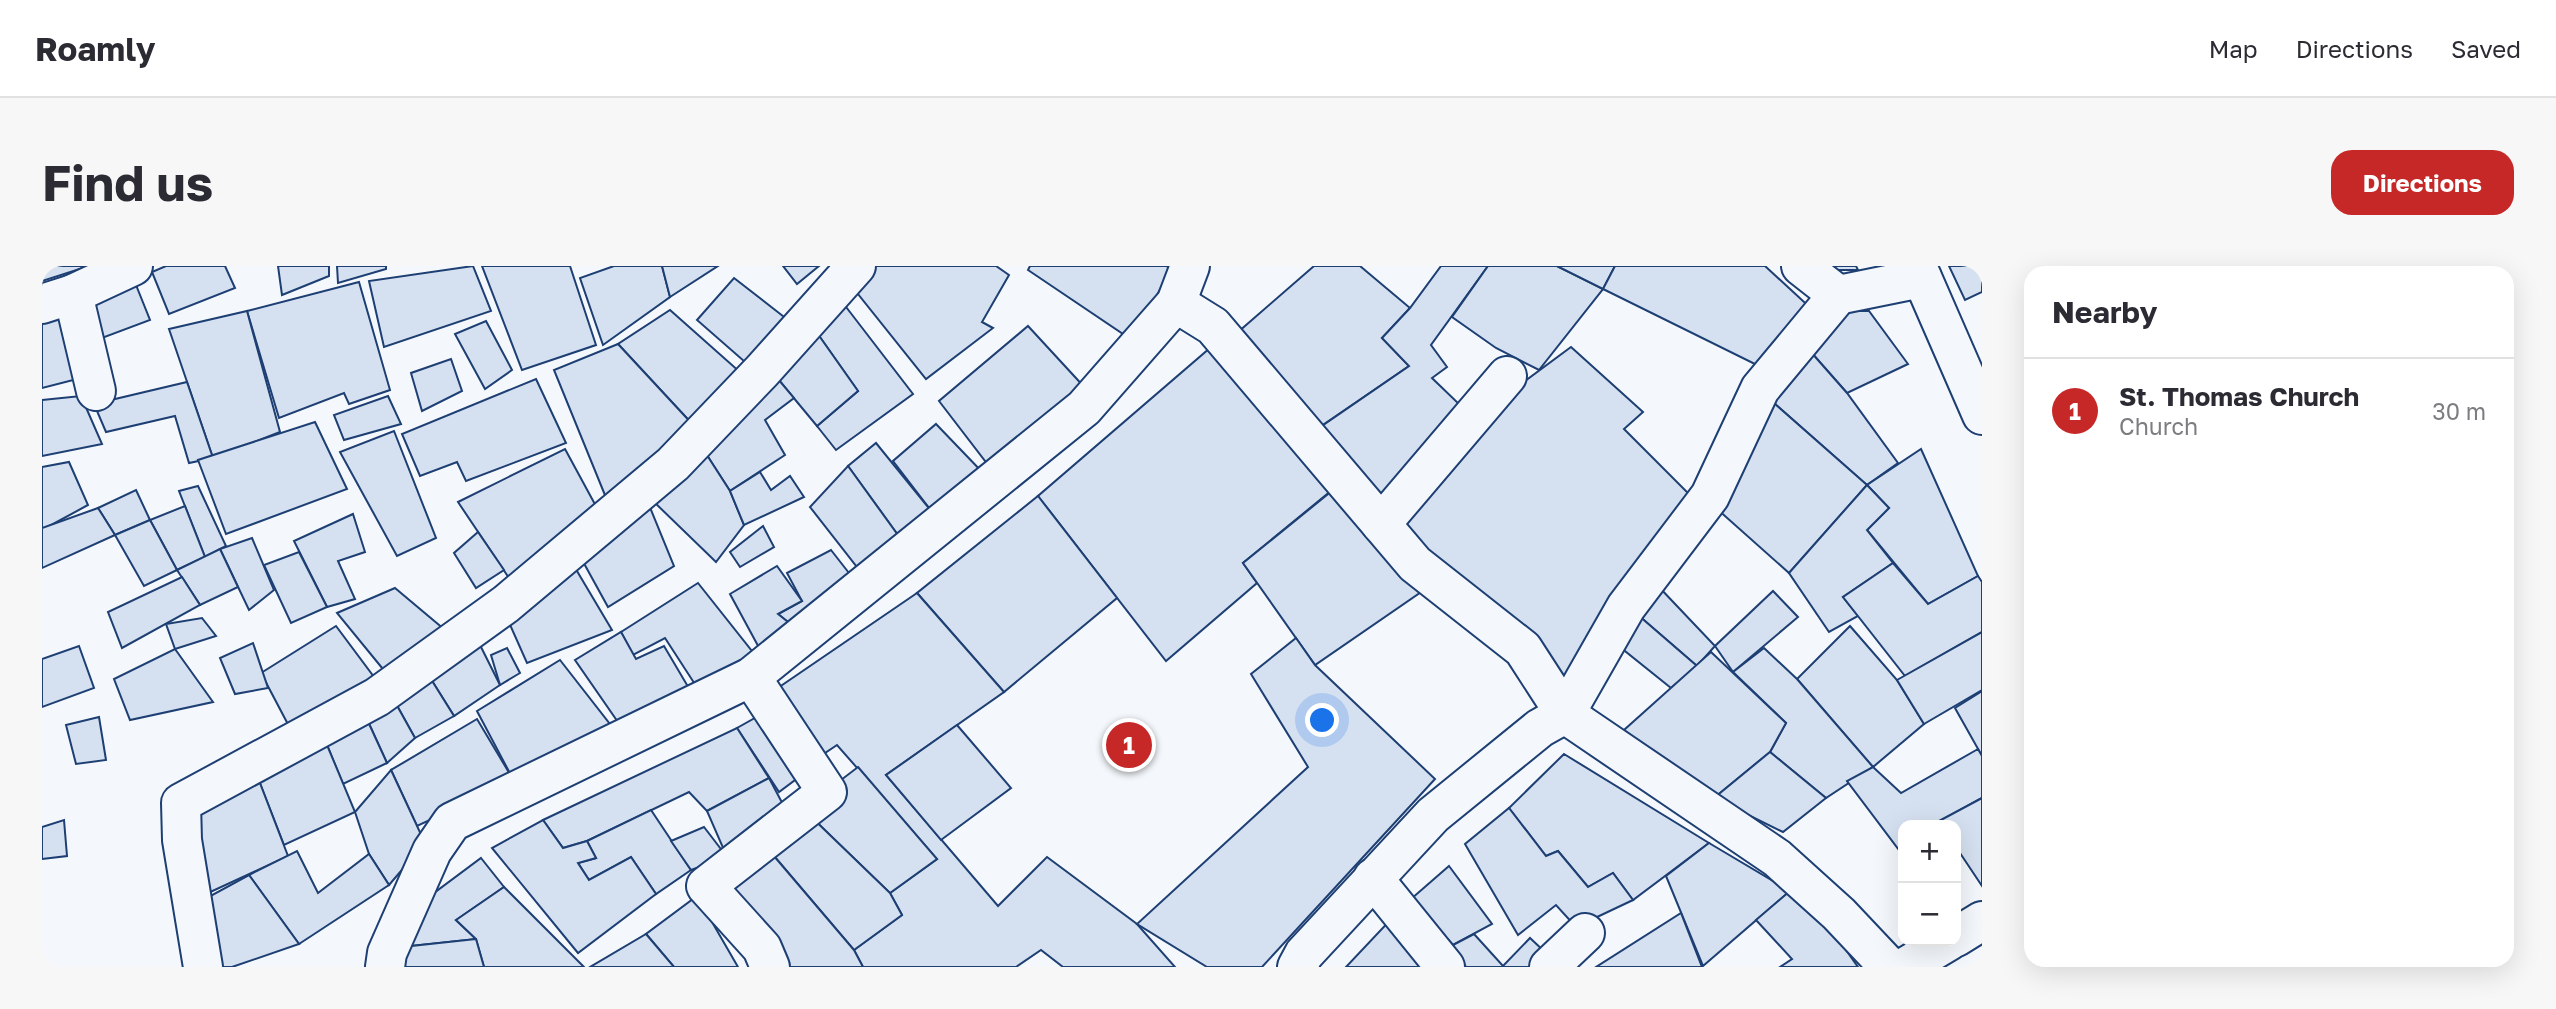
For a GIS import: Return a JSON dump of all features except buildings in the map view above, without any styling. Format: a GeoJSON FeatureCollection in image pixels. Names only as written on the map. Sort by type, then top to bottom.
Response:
{"type":"FeatureCollection","features":[{"type":"Feature","properties":{"kind":"street"},"geometry":{"type":"LineString","coordinates":[[96,391],[58,299],[133,266]]}},
{"type":"Feature","properties":{"kind":"street"},"geometry":{"type":"LineString","coordinates":[[203,967],[182,840],[181,803],[377,697],[506,604],[673,464],[762,371],[856,266]]}},
{"type":"Feature","properties":{"kind":"street"},"geometry":{"type":"LineString","coordinates":[[385,967],[387,953],[432,852],[452,822],[751,677],[1084,408],[1176,303],[1190,266]]}},
{"type":"Feature","properties":{"kind":"street"},"geometry":{"type":"LineString","coordinates":[[1801,266],[1838,295]]}},
{"type":"Feature","properties":{"kind":"street"},"geometry":{"type":"LineString","coordinates":[[1297,967],[1304,954],[1433,815],[1541,727],[1565,713],[1626,607],[1710,496],[1760,389],[1838,295],[1920,272],[1982,415]]}},
{"type":"Feature","properties":{"kind":"street"},"geometry":{"type":"LineString","coordinates":[[1176,303],[1213,326],[1415,564],[1523,649],[1565,713],[1777,858],[1839,914],[1889,967]]}},
{"type":"Feature","properties":{"kind":"street"},"geometry":{"type":"LineString","coordinates":[[1381,524],[1507,376]]}},
{"type":"Feature","properties":{"kind":"street"},"geometry":{"type":"LineString","coordinates":[[751,677],[827,792],[706,886],[762,948],[770,967]]}},
{"type":"Feature","properties":{"kind":"street"},"geometry":{"type":"LineString","coordinates":[[1373,878],[1445,967]]}},
{"type":"Feature","properties":{"kind":"street"},"geometry":{"type":"LineString","coordinates":[[1961,933],[1982,921]]}},
{"type":"Feature","properties":{"kind":"street"},"geometry":{"type":"LineString","coordinates":[[1549,967],[1585,933]]}},
{"type":"Feature","properties":{"kind":"street"},"geometry":{"type":"LineString","coordinates":[[1905,967],[1941,946]]}},
{"type":"Feature","properties":{"kind":"place","name":"St. Thomas Church"},"geometry":{"type":"Point","coordinates":[1129,745]}}]}
